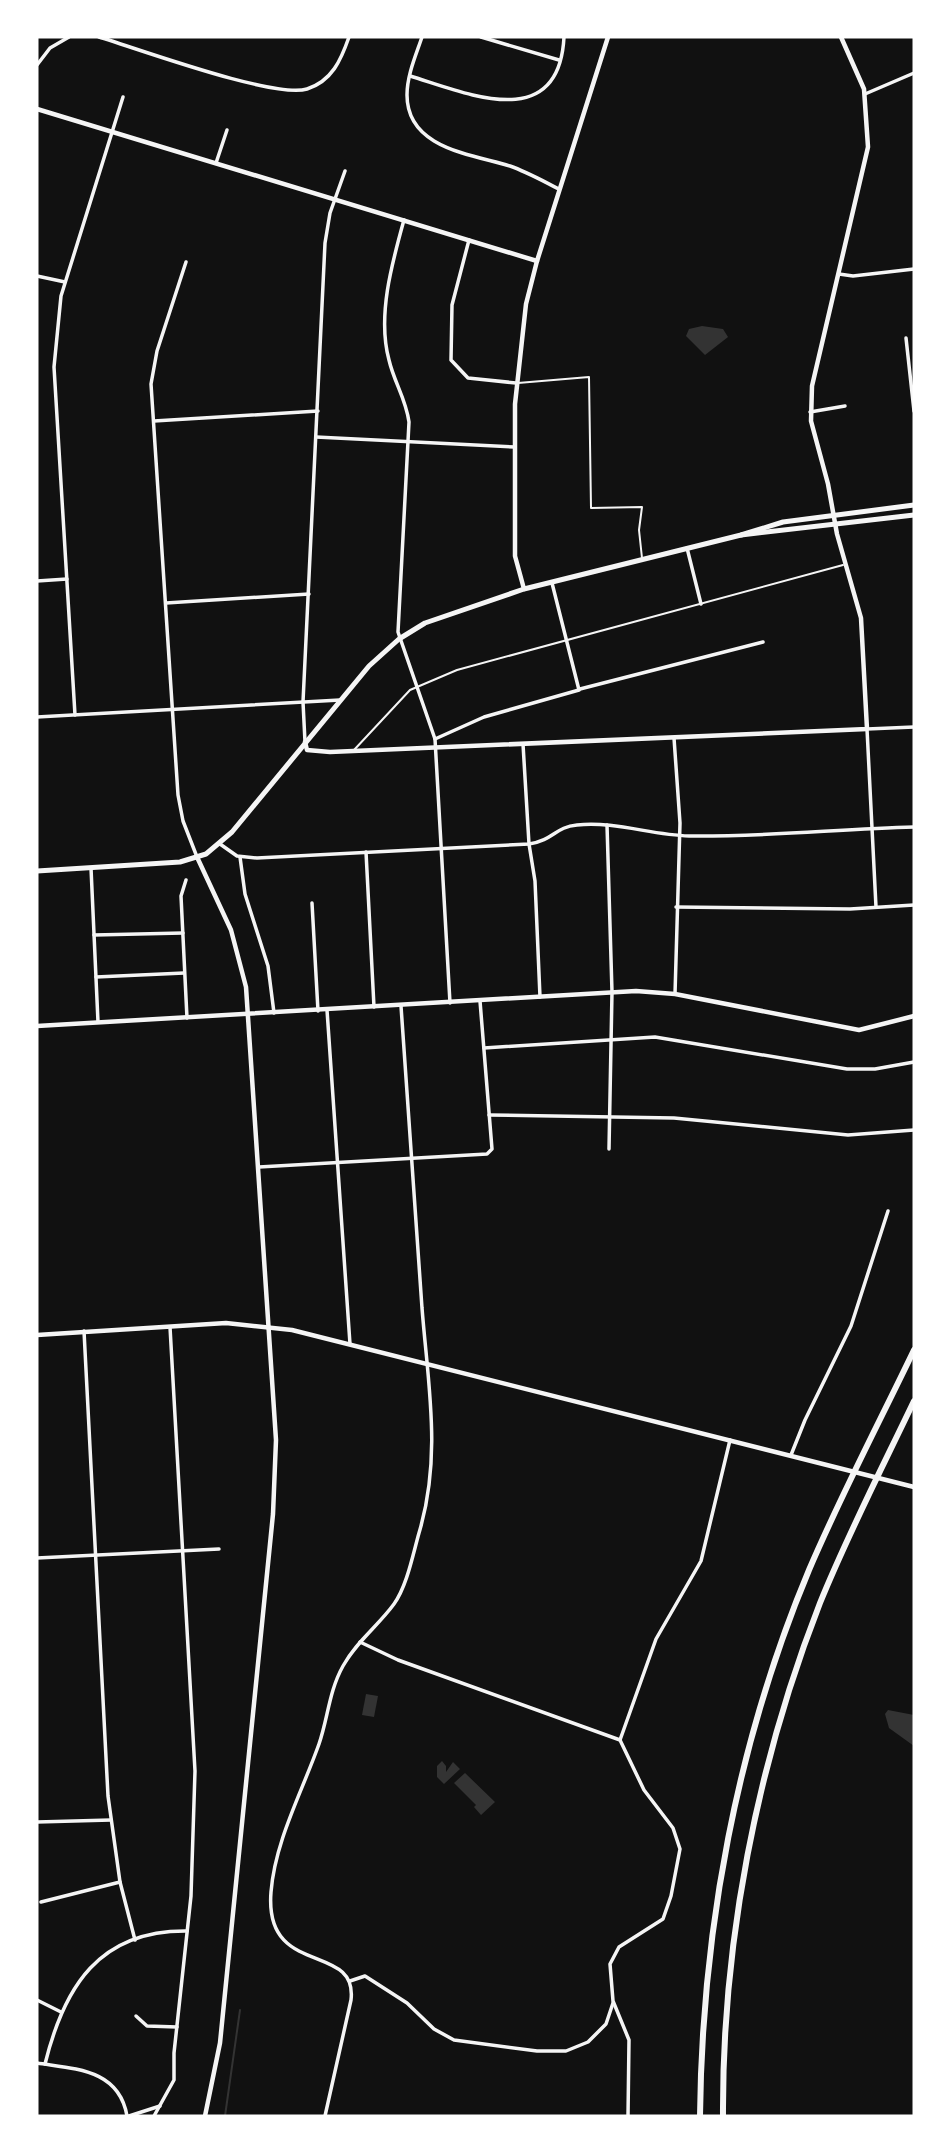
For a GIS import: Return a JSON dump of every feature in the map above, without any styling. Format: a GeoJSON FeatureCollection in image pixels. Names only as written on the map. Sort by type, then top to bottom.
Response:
{"type":"FeatureCollection","features":[{"type":"Feature","properties":{"kind":"highway"},"geometry":{"type":"LineString","coordinates":[[700,2116],[702,2042],[713,1927],[730,1831],[751,1744],[772,1670],[808,1572],[859,1460],[914,1350]]}},
{"type":"Feature","properties":{"kind":"highway"},"geometry":{"type":"LineString","coordinates":[[725,2116],[724,2061],[741,1900],[762,1789],[784,1709],[812,1624],[845,1544],[914,1401]]}},
{"type":"Feature","properties":{"kind":"main road"},"geometry":{"type":"LineString","coordinates":[[37,871],[171,863],[197,857],[220,844],[369,666],[399,639],[438,617],[551,582],[783,522],[914,505]]}},
{"type":"Feature","properties":{"kind":"main road"},"geometry":{"type":"LineString","coordinates":[[741,535],[914,515]]}},
{"type":"Feature","properties":{"kind":"street"},"geometry":{"type":"LineString","coordinates":[[37,65],[50,48],[69,37]]}},
{"type":"Feature","properties":{"kind":"street"},"geometry":{"type":"LineString","coordinates":[[99,37],[244,81],[294,91],[316,86],[330,75],[340,61],[349,37]]}},
{"type":"Feature","properties":{"kind":"street"},"geometry":{"type":"LineString","coordinates":[[422,37],[407,96],[417,127],[429,139],[449,149],[512,167],[559,189]]}},
{"type":"Feature","properties":{"kind":"street"},"geometry":{"type":"LineString","coordinates":[[481,37],[559,60]]}},
{"type":"Feature","properties":{"kind":"street"},"geometry":{"type":"LineString","coordinates":[[410,76],[490,100],[506,101],[538,91],[549,81],[559,60],[564,37]]}},
{"type":"Feature","properties":{"kind":"street"},"geometry":{"type":"LineString","coordinates":[[524,590],[515,556],[515,447],[516,383],[526,304],[559,189],[608,37]]}},
{"type":"Feature","properties":{"kind":"street"},"geometry":{"type":"LineString","coordinates":[[841,37],[856,65],[865,94],[868,121],[867,157],[812,386],[810,412],[863,634],[876,907]]}},
{"type":"Feature","properties":{"kind":"street"},"geometry":{"type":"LineString","coordinates":[[865,94],[914,73]]}},
{"type":"Feature","properties":{"kind":"street"},"geometry":{"type":"LineString","coordinates":[[75,715],[54,359],[56,321],[65,282],[123,97]]}},
{"type":"Feature","properties":{"kind":"street"},"geometry":{"type":"LineString","coordinates":[[37,109],[537,261]]}},
{"type":"Feature","properties":{"kind":"street"},"geometry":{"type":"LineString","coordinates":[[216,163],[227,130]]}},
{"type":"Feature","properties":{"kind":"street"},"geometry":{"type":"LineString","coordinates":[[345,171],[325,240],[303,702],[307,750],[353,751],[914,727]]}},
{"type":"Feature","properties":{"kind":"street"},"geometry":{"type":"LineString","coordinates":[[404,220],[388,290],[386,342],[392,370],[405,401],[408,442],[399,639],[435,739],[450,1003]]}},
{"type":"Feature","properties":{"kind":"street"},"geometry":{"type":"LineString","coordinates":[[469,240],[452,305],[451,360],[468,378],[516,383]]}},
{"type":"Feature","properties":{"kind":"street"},"geometry":{"type":"LineString","coordinates":[[186,262],[152,371],[178,795],[197,857],[234,940],[244,977],[271,1327],[276,1440],[273,1514],[222,2020],[205,2116]]}},
{"type":"Feature","properties":{"kind":"street"},"geometry":{"type":"LineString","coordinates":[[839,274],[853,276],[914,269]]}},
{"type":"Feature","properties":{"kind":"street"},"geometry":{"type":"LineString","coordinates":[[37,276],[65,282]]}},
{"type":"Feature","properties":{"kind":"street"},"geometry":{"type":"LineString","coordinates":[[906,338],[914,411]]}},
{"type":"Feature","properties":{"kind":"street"},"geometry":{"type":"LineString","coordinates":[[810,412],[845,406]]}},
{"type":"Feature","properties":{"kind":"street"},"geometry":{"type":"LineString","coordinates":[[154,421],[318,411]]}},
{"type":"Feature","properties":{"kind":"street"},"geometry":{"type":"LineString","coordinates":[[316,437],[515,447]]}},
{"type":"Feature","properties":{"kind":"street"},"geometry":{"type":"LineString","coordinates":[[687,548],[701,604]]}},
{"type":"Feature","properties":{"kind":"street"},"geometry":{"type":"LineString","coordinates":[[37,581],[67,579]]}},
{"type":"Feature","properties":{"kind":"street"},"geometry":{"type":"LineString","coordinates":[[551,582],[580,689]]}},
{"type":"Feature","properties":{"kind":"street"},"geometry":{"type":"LineString","coordinates":[[166,603],[309,594]]}},
{"type":"Feature","properties":{"kind":"street"},"geometry":{"type":"LineString","coordinates":[[435,739],[468,723],[580,689],[763,642]]}},
{"type":"Feature","properties":{"kind":"street"},"geometry":{"type":"LineString","coordinates":[[37,717],[341,700]]}},
{"type":"Feature","properties":{"kind":"street"},"geometry":{"type":"LineString","coordinates":[[674,738],[679,836],[675,993]]}},
{"type":"Feature","properties":{"kind":"street"},"geometry":{"type":"LineString","coordinates":[[523,744],[528,844],[536,881],[540,997]]}},
{"type":"Feature","properties":{"kind":"street"},"geometry":{"type":"LineString","coordinates":[[220,844],[240,857],[528,844],[547,841],[566,826],[607,824],[679,836],[914,827]]}},
{"type":"Feature","properties":{"kind":"street"},"geometry":{"type":"LineString","coordinates":[[607,824],[612,992],[609,1149]]}},
{"type":"Feature","properties":{"kind":"street"},"geometry":{"type":"LineString","coordinates":[[366,852],[374,1007]]}},
{"type":"Feature","properties":{"kind":"street"},"geometry":{"type":"LineString","coordinates":[[240,857],[245,894],[268,966],[274,1013]]}},
{"type":"Feature","properties":{"kind":"street"},"geometry":{"type":"LineString","coordinates":[[91,868],[98,1022]]}},
{"type":"Feature","properties":{"kind":"street"},"geometry":{"type":"LineString","coordinates":[[186,880],[181,892],[187,1018]]}},
{"type":"Feature","properties":{"kind":"street"},"geometry":{"type":"LineString","coordinates":[[312,903],[318,1011]]}},
{"type":"Feature","properties":{"kind":"street"},"geometry":{"type":"LineString","coordinates":[[676,906],[914,905]]}},
{"type":"Feature","properties":{"kind":"street"},"geometry":{"type":"LineString","coordinates":[[94,935],[183,933]]}},
{"type":"Feature","properties":{"kind":"street"},"geometry":{"type":"LineString","coordinates":[[96,977],[184,973]]}},
{"type":"Feature","properties":{"kind":"street"},"geometry":{"type":"LineString","coordinates":[[37,1026],[612,992],[675,993],[859,1030],[914,1016]]}},
{"type":"Feature","properties":{"kind":"street"},"geometry":{"type":"LineString","coordinates":[[259,1167],[483,1156],[491,1150],[480,1001]]}},
{"type":"Feature","properties":{"kind":"street"},"geometry":{"type":"LineString","coordinates":[[326,2116],[351,2001],[350,1981],[342,1969],[301,1954],[283,1941],[272,1919],[271,1894],[276,1863],[320,1740],[333,1689],[343,1666],[360,1642],[396,1601],[421,1526],[434,1422],[427,1363],[401,1006]]}},
{"type":"Feature","properties":{"kind":"street"},"geometry":{"type":"LineString","coordinates":[[327,1010],[350,1344]]}},
{"type":"Feature","properties":{"kind":"street"},"geometry":{"type":"LineString","coordinates":[[484,1048],[611,1038],[666,1038],[847,1069],[876,1069],[914,1062]]}},
{"type":"Feature","properties":{"kind":"street"},"geometry":{"type":"LineString","coordinates":[[489,1115],[674,1118],[848,1135],[914,1130]]}},
{"type":"Feature","properties":{"kind":"street"},"geometry":{"type":"LineString","coordinates":[[791,1455],[804,1420],[851,1326],[888,1211]]}},
{"type":"Feature","properties":{"kind":"street"},"geometry":{"type":"LineString","coordinates":[[37,1335],[237,1323],[271,1327],[427,1363],[914,1487]]}},
{"type":"Feature","properties":{"kind":"street"},"geometry":{"type":"LineString","coordinates":[[154,2116],[174,2080],[187,1931],[195,1771],[170,1327]]}},
{"type":"Feature","properties":{"kind":"street"},"geometry":{"type":"LineString","coordinates":[[84,1331],[111,1820],[120,1882],[135,1940]]}},
{"type":"Feature","properties":{"kind":"street"},"geometry":{"type":"LineString","coordinates":[[620,1740],[656,1639],[700,1565],[730,1440]]}},
{"type":"Feature","properties":{"kind":"street"},"geometry":{"type":"LineString","coordinates":[[37,1558],[219,1549]]}},
{"type":"Feature","properties":{"kind":"street"},"geometry":{"type":"LineString","coordinates":[[360,1642],[391,1658],[620,1740],[644,1790],[673,1828],[680,1849],[671,1896],[663,1919],[623,1944],[612,1957],[610,1967],[613,2001],[624,2026],[629,2047],[628,2116]]}},
{"type":"Feature","properties":{"kind":"street"},"geometry":{"type":"LineString","coordinates":[[37,1822],[111,1820]]}},
{"type":"Feature","properties":{"kind":"street"},"geometry":{"type":"LineString","coordinates":[[41,1902],[120,1882]]}},
{"type":"Feature","properties":{"kind":"street"},"geometry":{"type":"LineString","coordinates":[[45,2064],[61,2012],[74,1987],[88,1969],[107,1953],[135,1940],[160,1933],[187,1931]]}},
{"type":"Feature","properties":{"kind":"street"},"geometry":{"type":"LineString","coordinates":[[350,1981],[360,1976],[371,1979],[407,2003],[434,2029],[464,2043],[508,2045],[537,2051],[566,2051],[588,2042],[607,2022],[613,2001]]}},
{"type":"Feature","properties":{"kind":"street"},"geometry":{"type":"LineString","coordinates":[[37,2000],[61,2012]]}},
{"type":"Feature","properties":{"kind":"street"},"geometry":{"type":"LineString","coordinates":[[136,2016],[146,2026],[177,2027]]}},
{"type":"Feature","properties":{"kind":"street"},"geometry":{"type":"LineString","coordinates":[[607,2022],[616,2021],[624,2026]]}},
{"type":"Feature","properties":{"kind":"street"},"geometry":{"type":"LineString","coordinates":[[37,2063],[89,2072],[109,2081],[122,2099],[128,2116],[162,2105]]}},
{"type":"Feature","properties":{"kind":"lane"},"geometry":{"type":"LineString","coordinates":[[516,383],[589,377],[590,508],[642,507],[639,530],[642,559]]}},
{"type":"Feature","properties":{"kind":"lane"},"geometry":{"type":"LineString","coordinates":[[353,751],[416,686],[472,664],[846,565]]}},
{"type":"Feature","properties":{"kind":"shaded area"},"geometry":{"type":"Polygon","coordinates":[[[702,326],[723,329],[728,337],[705,355],[686,336],[689,329],[702,326]]]}},
{"type":"Feature","properties":{"kind":"shaded area"},"geometry":{"type":"Polygon","coordinates":[[[366,1694],[378,1696],[374,1717],[362,1715],[366,1694]]]}},
{"type":"Feature","properties":{"kind":"shaded area"},"geometry":{"type":"Polygon","coordinates":[[[888,1710],[914,1715],[914,1746],[889,1728],[885,1714],[888,1710]]]}},
{"type":"Feature","properties":{"kind":"shaded area"},"geometry":{"type":"Polygon","coordinates":[[[442,1761],[446,1772],[453,1762],[460,1769],[444,1784],[437,1777],[437,1766],[442,1761]]]}},
{"type":"Feature","properties":{"kind":"shaded area"},"geometry":{"type":"Polygon","coordinates":[[[465,1773],[495,1802],[481,1815],[474,1807],[476,1805],[454,1783],[465,1773]]]}},
{"type":"Feature","properties":{"kind":"waterway"},"geometry":{"type":"LineString","coordinates":[[225,2116],[240,2010]]}}]}
